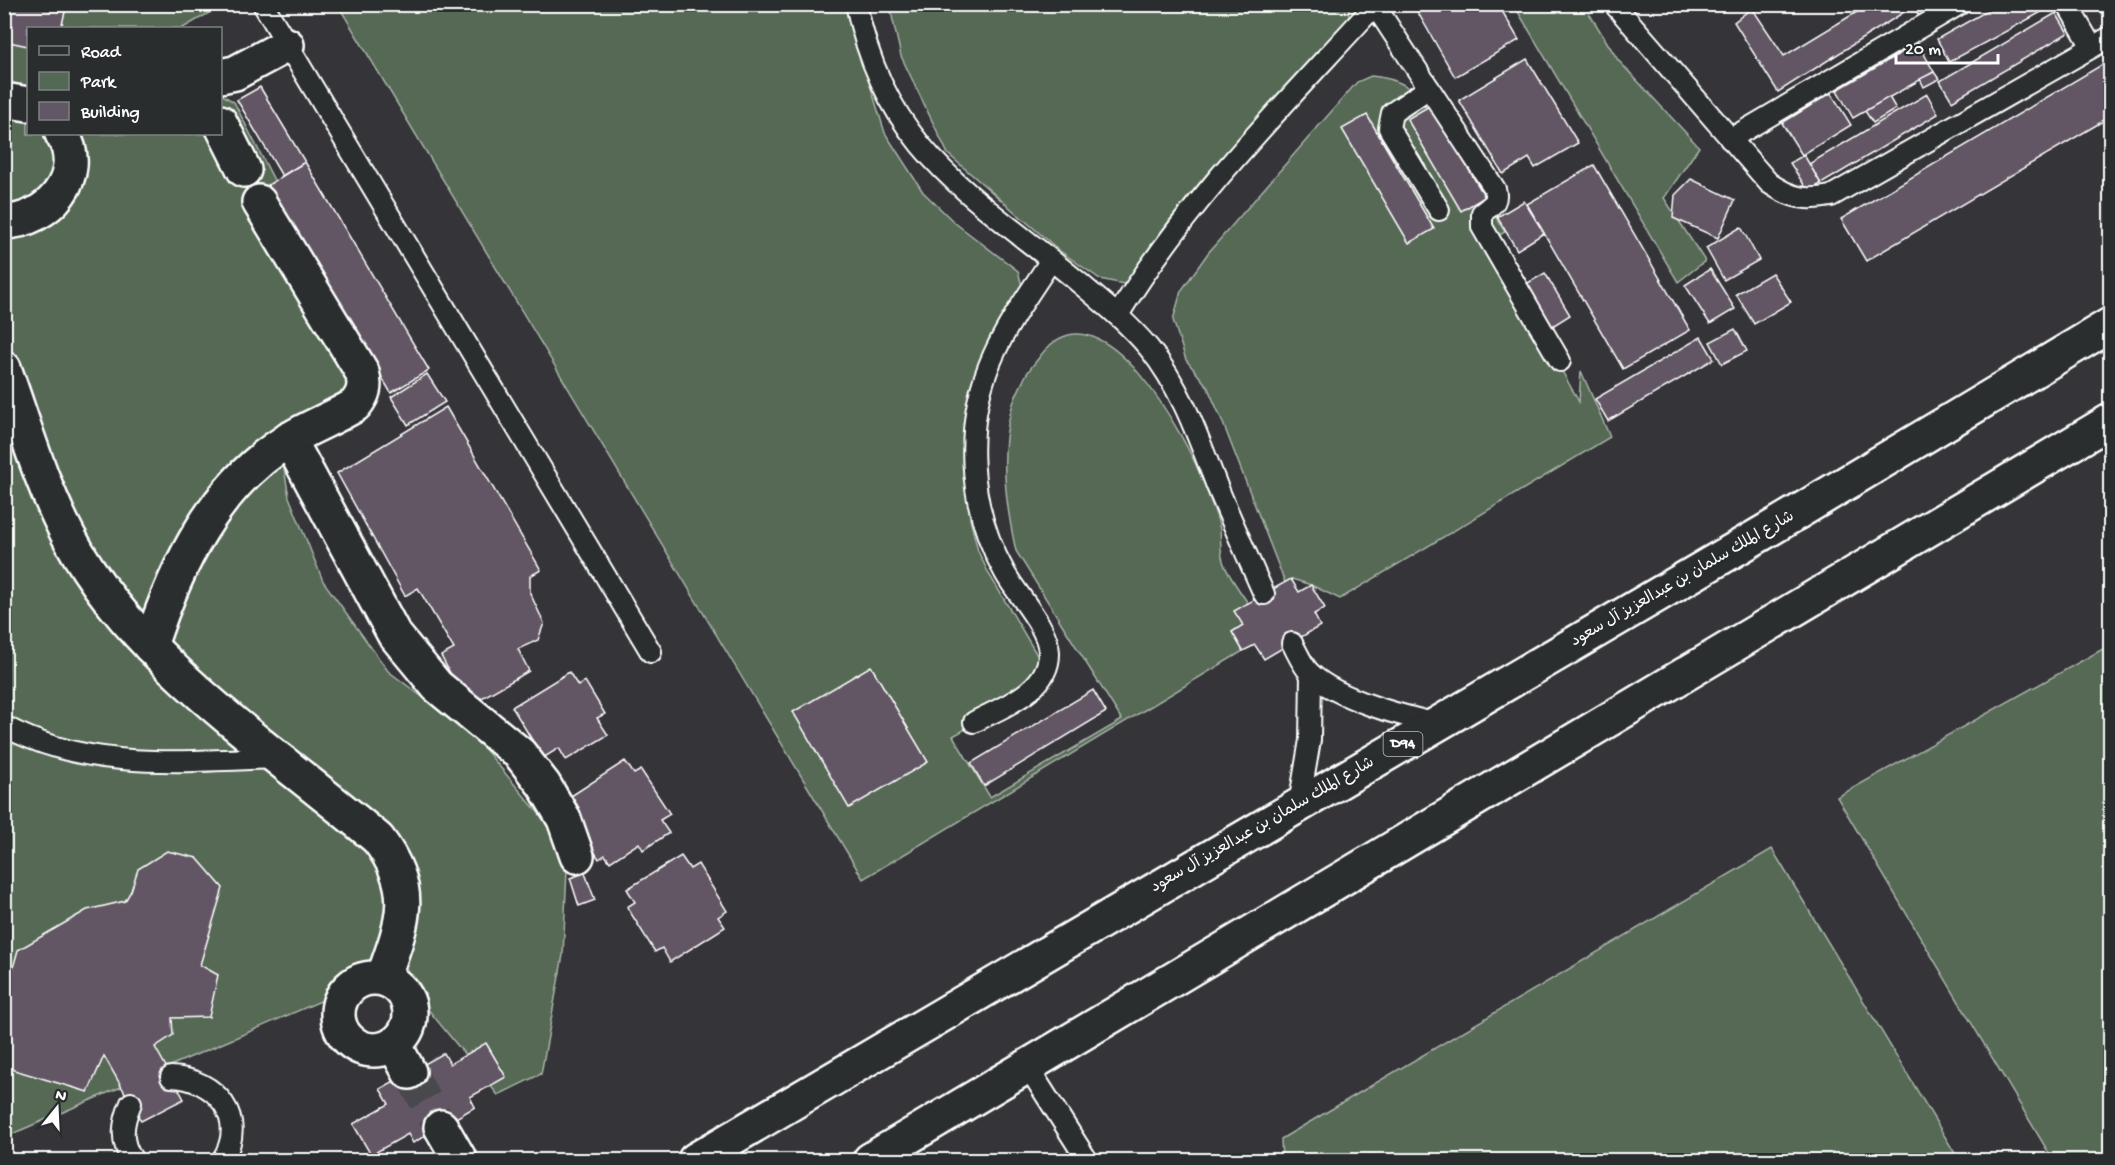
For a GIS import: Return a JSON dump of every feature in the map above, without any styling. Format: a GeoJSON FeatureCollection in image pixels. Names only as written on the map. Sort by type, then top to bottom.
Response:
{"type":"FeatureCollection","features":[{"type":"Feature","properties":{"kind":"main road"},"geometry":{"type":"LineString","coordinates":[[222,76],[235,73],[287,45]]}},
{"type":"Feature","properties":{"kind":"main road"},"geometry":{"type":"LineString","coordinates":[[4,100],[27,104]]}},
{"type":"Feature","properties":{"kind":"main road"},"geometry":{"type":"LineString","coordinates":[[222,126],[244,170]]}},
{"type":"Feature","properties":{"kind":"main road"},"geometry":{"type":"LineString","coordinates":[[4,222],[19,222],[39,214],[55,200],[66,182],[69,161],[66,135]]}},
{"type":"Feature","properties":{"kind":"main road"},"geometry":{"type":"LineString","coordinates":[[150,646],[162,608],[179,571],[220,501],[249,471],[289,440],[355,405],[363,396],[365,384],[362,372],[259,202]]}},
{"type":"Feature","properties":{"kind":"main road","name":"شارع الملك سلمان بن عبدالعزيز آل سعود"},"geometry":{"type":"LineString","coordinates":[[695,1161],[2110,325]]}},
{"type":"Feature","properties":{"kind":"main road"},"geometry":{"type":"LineString","coordinates":[[4,368],[49,494],[69,537],[121,616],[178,675],[378,838],[392,857],[401,880],[404,913],[383,978]]}},
{"type":"Feature","properties":{"kind":"main road"},"geometry":{"type":"LineString","coordinates":[[870,1161],[2110,421]]}},
{"type":"Feature","properties":{"kind":"main road"},"geometry":{"type":"LineString","coordinates":[[289,440],[394,634],[437,686],[520,754],[544,785],[564,819],[577,856]]}},
{"type":"Feature","properties":{"kind":"main road"},"geometry":{"type":"LineString","coordinates":[[370,977],[383,978],[402,991],[410,1014],[402,1036],[401,1058],[359,1047],[345,1036],[337,1019],[337,1007],[349,987],[370,977]]}},
{"type":"Feature","properties":{"kind":"main road"},"geometry":{"type":"LineString","coordinates":[[441,1127],[460,1161]]}},
{"type":"Feature","properties":{"kind":"lane"},"geometry":{"type":"LineString","coordinates":[[263,4],[651,651]]}},
{"type":"Feature","properties":{"kind":"lane"},"geometry":{"type":"LineString","coordinates":[[856,4],[862,35],[876,73],[894,109],[916,142],[943,173],[1118,315],[1149,349],[1176,388],[1197,429],[1217,485],[1264,594]]}},
{"type":"Feature","properties":{"kind":"lane"},"geometry":{"type":"LineString","coordinates":[[1614,4],[1769,183],[1787,195],[1809,200],[1831,196],[2110,37]]}},
{"type":"Feature","properties":{"kind":"lane"},"geometry":{"type":"LineString","coordinates":[[1730,138],[1960,4]]}},
{"type":"Feature","properties":{"kind":"lane"},"geometry":{"type":"LineString","coordinates":[[2067,4],[2092,47]]}},
{"type":"Feature","properties":{"kind":"lane"},"geometry":{"type":"LineString","coordinates":[[1118,315],[1143,273],[1203,194],[1374,5],[1495,189],[1497,197],[1494,205],[1482,213],[1482,227],[1560,361]]}},
{"type":"Feature","properties":{"kind":"lane"},"geometry":{"type":"LineString","coordinates":[[1429,88],[1392,113],[1389,128],[1439,210]]}},
{"type":"Feature","properties":{"kind":"lane"},"geometry":{"type":"LineString","coordinates":[[974,722],[1032,690],[1046,673],[1049,651],[1042,630],[1005,574],[991,544],[974,482],[973,450],[978,406],[993,355],[1008,326],[1051,260]]}},
{"type":"Feature","properties":{"kind":"lane"},"geometry":{"type":"LineString","coordinates":[[1292,643],[1311,674],[1371,706],[1437,724]]}},
{"type":"Feature","properties":{"kind":"lane"},"geometry":{"type":"LineString","coordinates":[[1299,805],[1310,740],[1311,674]]}},
{"type":"Feature","properties":{"kind":"lane"},"geometry":{"type":"LineString","coordinates":[[4,726],[50,745],[89,756],[128,761],[281,758]]}},
{"type":"Feature","properties":{"kind":"lane"},"geometry":{"type":"LineString","coordinates":[[1029,1067],[1087,1161]]}},
{"type":"Feature","properties":{"kind":"lane"},"geometry":{"type":"LineString","coordinates":[[171,1077],[187,1078],[201,1083],[214,1091],[223,1102],[230,1119],[231,1136],[222,1161]]}},
{"type":"Feature","properties":{"kind":"lane"},"geometry":{"type":"LineString","coordinates":[[131,1103],[124,1119],[123,1137],[133,1161]]}},
{"type":"Feature","properties":{"kind":"green space"},"geometry":{"type":"Polygon","coordinates":[[[1349,4],[1348,32],[1133,286],[1100,279],[1060,251],[948,154],[901,56],[891,12],[891,5],[1349,4]]]}},
{"type":"Feature","properties":{"kind":"green space"},"geometry":{"type":"Polygon","coordinates":[[[5,5],[223,5],[185,27],[27,27],[27,135],[222,135],[222,95],[234,102],[381,389],[357,417],[281,452],[289,497],[323,581],[388,671],[473,735],[568,848],[563,955],[541,1074],[498,1095],[395,969],[5,1137],[5,5]]]}},
{"type":"Feature","properties":{"kind":"green space"},"geometry":{"type":"Polygon","coordinates":[[[338,5],[845,5],[885,133],[923,192],[955,223],[1018,271],[1024,293],[970,441],[970,519],[978,551],[989,574],[1040,660],[1022,698],[953,736],[990,797],[1122,720],[1016,551],[1009,516],[1005,481],[1005,446],[1012,407],[1031,368],[1041,355],[1065,336],[1090,336],[1115,350],[1139,374],[1161,403],[1180,435],[1205,486],[1217,518],[1225,567],[1262,623],[1243,625],[1232,632],[1243,651],[863,879],[338,5]]]}},
{"type":"Feature","properties":{"kind":"green space"},"geometry":{"type":"Polygon","coordinates":[[[1514,5],[1584,5],[1618,60],[1699,147],[1664,198],[1705,261],[1678,282],[1514,5]]]}},
{"type":"Feature","properties":{"kind":"green space"},"geometry":{"type":"Polygon","coordinates":[[[1371,76],[1389,79],[1406,86],[1416,95],[1443,131],[1505,232],[1490,240],[1579,402],[1581,371],[1610,437],[1340,599],[1292,579],[1291,598],[1221,418],[1207,386],[1186,360],[1173,320],[1181,291],[1208,253],[1357,82],[1371,76]]]}},
{"type":"Feature","properties":{"kind":"green space"},"geometry":{"type":"Polygon","coordinates":[[[2110,645],[2110,1160],[2053,1160],[1837,797],[2110,645]]]}},
{"type":"Feature","properties":{"kind":"green space"},"geometry":{"type":"Polygon","coordinates":[[[1772,849],[1959,1160],[1282,1160],[1281,1139],[1772,849]]]}},
{"type":"Feature","properties":{"kind":"building"},"geometry":{"type":"Polygon","coordinates":[[[4,4],[67,4],[61,27],[27,27],[27,46],[4,41],[4,4]]]}},
{"type":"Feature","properties":{"kind":"building"},"geometry":{"type":"Polygon","coordinates":[[[1413,4],[1498,4],[1519,40],[1455,77],[1413,4]]]}},
{"type":"Feature","properties":{"kind":"building"},"geometry":{"type":"Polygon","coordinates":[[[1870,4],[1906,4],[1909,9],[1778,92],[1734,22],[1752,8],[1784,56],[1870,4]]]}},
{"type":"Feature","properties":{"kind":"building"},"geometry":{"type":"Polygon","coordinates":[[[1912,4],[1937,4],[1919,16],[1912,4]]]}},
{"type":"Feature","properties":{"kind":"building"},"geometry":{"type":"Polygon","coordinates":[[[1999,4],[2047,4],[2049,8],[1949,62],[1937,39],[1999,4]]]}},
{"type":"Feature","properties":{"kind":"building"},"geometry":{"type":"Polygon","coordinates":[[[2096,4],[2110,4],[2110,9],[2102,14],[2096,4]]]}},
{"type":"Feature","properties":{"kind":"building"},"geometry":{"type":"Polygon","coordinates":[[[2056,13],[2068,33],[1952,101],[1940,81],[2056,13]]]}},
{"type":"Feature","properties":{"kind":"building"},"geometry":{"type":"Polygon","coordinates":[[[1918,43],[1934,72],[1853,118],[1837,90],[1918,43]]]}},
{"type":"Feature","properties":{"kind":"building"},"geometry":{"type":"Polygon","coordinates":[[[1527,59],[1578,143],[1535,168],[1529,158],[1503,174],[1459,100],[1527,59]]]}},
{"type":"Feature","properties":{"kind":"building"},"geometry":{"type":"Polygon","coordinates":[[[2110,60],[2110,117],[1866,261],[1841,219],[2110,60]]]}},
{"type":"Feature","properties":{"kind":"building"},"geometry":{"type":"Polygon","coordinates":[[[1934,72],[1939,79],[1924,87],[1920,79],[1934,72]]]}},
{"type":"Feature","properties":{"kind":"building"},"geometry":{"type":"Polygon","coordinates":[[[260,87],[305,162],[282,176],[237,100],[260,87]]]}},
{"type":"Feature","properties":{"kind":"building"},"geometry":{"type":"Polygon","coordinates":[[[1831,93],[1851,125],[1802,155],[1782,123],[1831,93]]]}},
{"type":"Feature","properties":{"kind":"building"},"geometry":{"type":"Polygon","coordinates":[[[1927,94],[1938,114],[1821,184],[1809,164],[1927,94]]]}},
{"type":"Feature","properties":{"kind":"building"},"geometry":{"type":"Polygon","coordinates":[[[1889,97],[1896,109],[1873,123],[1865,111],[1889,97]]]}},
{"type":"Feature","properties":{"kind":"building"},"geometry":{"type":"Polygon","coordinates":[[[1431,105],[1485,197],[1461,211],[1407,119],[1431,105]]]}},
{"type":"Feature","properties":{"kind":"building"},"geometry":{"type":"Polygon","coordinates":[[[1367,115],[1434,229],[1409,243],[1342,129],[1367,115]]]}},
{"type":"Feature","properties":{"kind":"building"},"geometry":{"type":"Polygon","coordinates":[[[1804,155],[1821,184],[1808,191],[1790,163],[1804,155]]]}},
{"type":"Feature","properties":{"kind":"building"},"geometry":{"type":"Polygon","coordinates":[[[305,162],[429,370],[391,393],[268,185],[305,162]]]}},
{"type":"Feature","properties":{"kind":"building"},"geometry":{"type":"Polygon","coordinates":[[[1594,165],[1690,330],[1623,369],[1527,204],[1594,165]]]}},
{"type":"Feature","properties":{"kind":"building"},"geometry":{"type":"Polygon","coordinates":[[[1691,179],[1735,200],[1718,238],[1673,218],[1675,195],[1691,179]]]}},
{"type":"Feature","properties":{"kind":"building"},"geometry":{"type":"Polygon","coordinates":[[[1524,201],[1544,233],[1517,250],[1497,217],[1524,201]]]}},
{"type":"Feature","properties":{"kind":"building"},"geometry":{"type":"Polygon","coordinates":[[[1741,227],[1759,260],[1724,280],[1706,248],[1741,227]]]}},
{"type":"Feature","properties":{"kind":"building"},"geometry":{"type":"Polygon","coordinates":[[[1710,269],[1735,309],[1710,324],[1685,285],[1710,269]]]}},
{"type":"Feature","properties":{"kind":"building"},"geometry":{"type":"Polygon","coordinates":[[[1545,273],[1570,315],[1551,327],[1526,284],[1545,273]]]}},
{"type":"Feature","properties":{"kind":"building"},"geometry":{"type":"Polygon","coordinates":[[[1772,273],[1791,302],[1754,324],[1736,294],[1772,273]]]}},
{"type":"Feature","properties":{"kind":"building"},"geometry":{"type":"Polygon","coordinates":[[[1735,329],[1747,351],[1722,364],[1710,342],[1735,329]]]}},
{"type":"Feature","properties":{"kind":"building"},"geometry":{"type":"Polygon","coordinates":[[[1701,337],[1714,359],[1608,421],[1595,399],[1701,337]]]}},
{"type":"Feature","properties":{"kind":"building"},"geometry":{"type":"Polygon","coordinates":[[[427,374],[445,402],[408,425],[391,397],[427,374]]]}},
{"type":"Feature","properties":{"kind":"building"},"geometry":{"type":"Polygon","coordinates":[[[446,407],[541,570],[530,576],[530,593],[544,623],[538,640],[518,649],[529,671],[468,706],[441,656],[454,649],[418,588],[405,596],[337,473],[446,407]]]}},
{"type":"Feature","properties":{"kind":"building"},"geometry":{"type":"Polygon","coordinates":[[[1291,579],[1299,592],[1311,585],[1325,608],[1314,614],[1320,626],[1264,659],[1255,645],[1243,651],[1232,632],[1243,625],[1234,611],[1291,579]]]}},
{"type":"Feature","properties":{"kind":"building"},"geometry":{"type":"Polygon","coordinates":[[[871,666],[928,762],[849,808],[793,712],[871,666]]]}},
{"type":"Feature","properties":{"kind":"building"},"geometry":{"type":"Polygon","coordinates":[[[569,672],[578,686],[585,681],[605,714],[597,718],[608,735],[566,760],[559,748],[543,758],[512,707],[569,672]]]}},
{"type":"Feature","properties":{"kind":"building"},"geometry":{"type":"Polygon","coordinates":[[[1093,690],[1106,712],[984,786],[971,763],[1093,690]]]}},
{"type":"Feature","properties":{"kind":"building"},"geometry":{"type":"Polygon","coordinates":[[[625,761],[634,774],[641,770],[670,814],[660,820],[669,833],[643,850],[639,843],[610,862],[605,855],[599,859],[570,814],[579,808],[571,796],[625,761]]]}},
{"type":"Feature","properties":{"kind":"building"},"geometry":{"type":"Polygon","coordinates":[[[167,851],[197,858],[223,888],[200,965],[218,975],[209,1017],[172,1018],[173,1035],[155,1047],[184,1099],[141,1121],[104,1056],[88,1092],[4,1067],[4,971],[13,968],[18,950],[87,910],[125,901],[138,869],[167,851]]]}},
{"type":"Feature","properties":{"kind":"building"},"geometry":{"type":"Polygon","coordinates":[[[681,856],[690,869],[698,864],[727,911],[718,917],[725,927],[670,962],[662,948],[655,952],[627,907],[635,902],[627,889],[681,856]]]}},
{"type":"Feature","properties":{"kind":"building"},"geometry":{"type":"Polygon","coordinates":[[[585,873],[595,900],[579,906],[570,878],[585,873]]]}},
{"type":"Feature","properties":{"kind":"building"},"geometry":{"type":"Polygon","coordinates":[[[486,1043],[506,1077],[470,1097],[475,1107],[413,1143],[408,1134],[371,1155],[353,1124],[389,1104],[380,1089],[444,1053],[450,1064],[486,1043]]]}},
{"type":"Feature","properties":{"kind":"tunnel"},"geometry":{"type":"LineString","coordinates":[[409,1072],[441,1127]]}}]}
